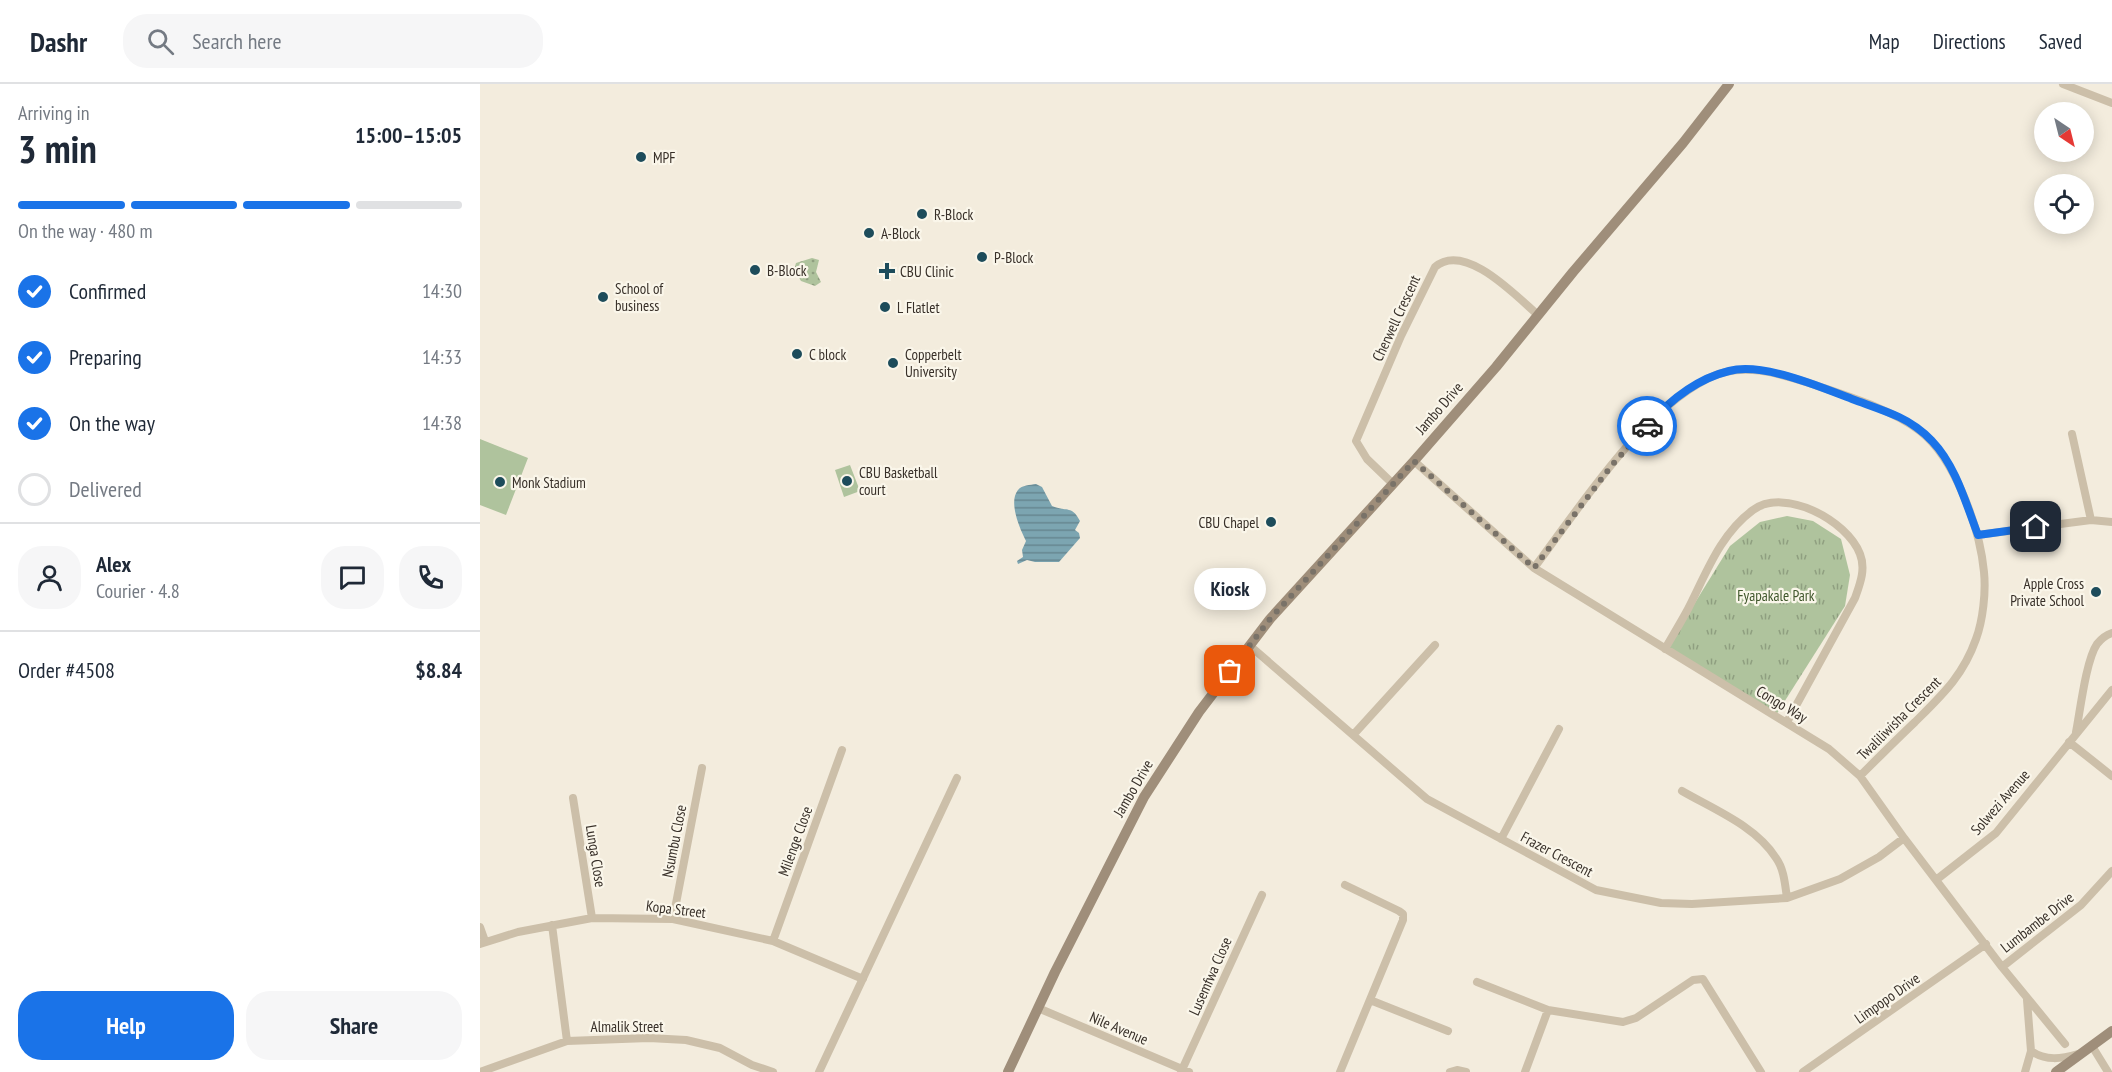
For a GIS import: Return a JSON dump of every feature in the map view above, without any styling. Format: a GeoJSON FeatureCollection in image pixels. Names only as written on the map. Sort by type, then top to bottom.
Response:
{"type":"FeatureCollection","features":[{"type":"Feature","properties":{"kind":"main road","name":"Jambo Drive"},"geometry":{"type":"LineString","coordinates":[[1008,1072],[1143,797],[1199,712],[1270,619],[1414,461],[1683,144],[1730,84]]}},
{"type":"Feature","properties":{"kind":"main road"},"geometry":{"type":"LineString","coordinates":[[2056,1072],[2112,1031]]}},
{"type":"Feature","properties":{"kind":"street"},"geometry":{"type":"LineString","coordinates":[[2063,84],[2112,103]]}},
{"type":"Feature","properties":{"kind":"street","name":"Cherwell Crescent"},"geometry":{"type":"LineString","coordinates":[[1394,484],[1367,459],[1356,441],[1401,336],[1436,267],[1441,262],[1448,261],[1468,263],[1498,280],[1538,315]]}},
{"type":"Feature","properties":{"kind":"street","name":"Twaliliwisha Crescent"},"geometry":{"type":"LineString","coordinates":[[1534,568],[1612,465],[1658,413],[1709,377],[1731,370],[1780,374],[1901,418],[1932,441],[1958,483],[1978,535],[1984,574],[1982,605],[1977,636],[1967,662],[1951,686],[1860,776]]}},
{"type":"Feature","properties":{"kind":"street"},"geometry":{"type":"LineString","coordinates":[[2072,434],[2091,520]]}},
{"type":"Feature","properties":{"kind":"street","name":"Congo Way"},"geometry":{"type":"LineString","coordinates":[[1414,461],[1534,568],[1829,748],[1860,776],[2002,967],[2065,1044]]}},
{"type":"Feature","properties":{"kind":"street"},"geometry":{"type":"LineString","coordinates":[[1665,649],[1715,555],[1735,526],[1755,508],[1779,503],[1796,505],[1829,518],[1847,535],[1860,553],[1863,566],[1861,581],[1855,598],[1786,722]]}},
{"type":"Feature","properties":{"kind":"street"},"geometry":{"type":"LineString","coordinates":[[1978,535],[2091,520],[2112,522]]}},
{"type":"Feature","properties":{"kind":"street","name":"Solwezi Avenue"},"geometry":{"type":"LineString","coordinates":[[2076,733],[2096,646],[2106,635],[2112,633]]}},
{"type":"Feature","properties":{"kind":"street","name":"Frazer Crescent"},"geometry":{"type":"LineString","coordinates":[[1249,645],[1427,799],[1596,890],[1661,903],[1692,904],[1787,898],[1840,879],[1879,857],[1904,838]]}},
{"type":"Feature","properties":{"kind":"street"},"geometry":{"type":"LineString","coordinates":[[1354,734],[1436,645]]}},
{"type":"Feature","properties":{"kind":"street","name":"Solwezi Avenue"},"geometry":{"type":"LineString","coordinates":[[1936,880],[1990,839],[2112,690]]}},
{"type":"Feature","properties":{"kind":"street"},"geometry":{"type":"LineString","coordinates":[[1501,839],[1559,729]]}},
{"type":"Feature","properties":{"kind":"street"},"geometry":{"type":"LineString","coordinates":[[2069,742],[2112,776]]}},
{"type":"Feature","properties":{"kind":"street","name":"Milenge Close"},"geometry":{"type":"LineString","coordinates":[[773,941],[842,750]]}},
{"type":"Feature","properties":{"kind":"street","name":"Nsumbu Close"},"geometry":{"type":"LineString","coordinates":[[673,919],[702,768]]}},
{"type":"Feature","properties":{"kind":"street"},"geometry":{"type":"LineString","coordinates":[[819,1072],[957,778]]}},
{"type":"Feature","properties":{"kind":"street"},"geometry":{"type":"LineString","coordinates":[[1682,791],[1733,820],[1764,843],[1777,858],[1784,876],[1787,898]]}},
{"type":"Feature","properties":{"kind":"street","name":"Lunga Close"},"geometry":{"type":"LineString","coordinates":[[573,798],[592,918]]}},
{"type":"Feature","properties":{"kind":"street","name":"Lumbambe Drive"},"geometry":{"type":"LineString","coordinates":[[2002,967],[2081,905],[2112,871]]}},
{"type":"Feature","properties":{"kind":"street"},"geometry":{"type":"LineString","coordinates":[[1340,1072],[1403,920],[1403,914],[1399,911],[1345,885]]}},
{"type":"Feature","properties":{"kind":"street","name":"Lusemfwa Close"},"geometry":{"type":"LineString","coordinates":[[1184,1071],[1262,895]]}},
{"type":"Feature","properties":{"kind":"street","name":"Kopa Street"},"geometry":{"type":"LineString","coordinates":[[483,942],[592,918],[673,919],[773,941],[862,979]]}},
{"type":"Feature","properties":{"kind":"street"},"geometry":{"type":"LineString","coordinates":[[552,925],[567,1041]]}},
{"type":"Feature","properties":{"kind":"street"},"geometry":{"type":"LineString","coordinates":[[480,927],[483,942]]}},
{"type":"Feature","properties":{"kind":"street","name":"Limpopo Drive"},"geometry":{"type":"LineString","coordinates":[[1803,1072],[1986,944]]}},
{"type":"Feature","properties":{"kind":"street"},"geometry":{"type":"LineString","coordinates":[[1477,982],[1548,1010],[1630,1022],[1693,980],[1702,979],[1761,1072]]}},
{"type":"Feature","properties":{"kind":"street"},"geometry":{"type":"LineString","coordinates":[[2025,1072],[2031,1051],[2027,998]]}},
{"type":"Feature","properties":{"kind":"street"},"geometry":{"type":"LineString","coordinates":[[1370,1000],[1448,1031]]}},
{"type":"Feature","properties":{"kind":"street","name":"Nile Avenue"},"geometry":{"type":"LineString","coordinates":[[1038,1008],[1184,1071]]}},
{"type":"Feature","properties":{"kind":"street"},"geometry":{"type":"LineString","coordinates":[[1525,1072],[1548,1010]]}},
{"type":"Feature","properties":{"kind":"street","name":"Almalik Street"},"geometry":{"type":"LineString","coordinates":[[480,1072],[567,1041],[649,1038],[686,1040],[720,1048],[750,1069],[773,1072]]}},
{"type":"Feature","properties":{"kind":"street"},"geometry":{"type":"LineString","coordinates":[[2031,1051],[2048,1059],[2061,1058],[2088,1049],[2108,1072]]}},
{"type":"Feature","properties":{"kind":"street"},"geometry":{"type":"LineString","coordinates":[[502,1063],[505,1072]]}},
{"type":"Feature","properties":{"kind":"street"},"geometry":{"type":"LineString","coordinates":[[1450,1072],[1457,1070],[1466,1072]]}},
{"type":"Feature","properties":{"kind":"green space"},"geometry":{"type":"Polygon","coordinates":[[[812,258],[819,260],[816,272],[821,282],[815,286],[801,281],[794,270],[796,263],[812,258]]]}},
{"type":"Feature","properties":{"kind":"green space","name":"Monk Stadium"},"geometry":{"type":"Polygon","coordinates":[[[480,439],[528,458],[506,515],[480,505],[480,439]]]}},
{"type":"Feature","properties":{"kind":"green space","name":"CBU Basketball court"},"geometry":{"type":"Polygon","coordinates":[[[850,465],[860,491],[844,497],[835,470],[850,465]]]}},
{"type":"Feature","properties":{"kind":"green space","name":"Fyapakale Park"},"geometry":{"type":"Polygon","coordinates":[[[1787,516],[1813,521],[1841,539],[1850,575],[1845,606],[1776,715],[1667,648],[1730,546],[1760,522],[1787,516]]]}},
{"type":"Feature","properties":{"kind":"water"},"geometry":{"type":"Polygon","coordinates":[[[1036,484],[1042,487],[1052,506],[1071,511],[1077,516],[1080,521],[1075,530],[1079,533],[1080,538],[1059,562],[1027,560],[1018,564],[1017,561],[1023,557],[1022,550],[1026,541],[1016,516],[1015,495],[1022,487],[1036,484]]]}},
{"type":"Feature","properties":{"kind":"way so far"},"geometry":{"type":"LineString","coordinates":[[1230,671],[1270,619],[1414,461],[1534,568],[1612,465],[1647,426]]}},
{"type":"Feature","properties":{"kind":"place","name":"MPF"},"geometry":{"type":"Point","coordinates":[641,157]}},
{"type":"Feature","properties":{"kind":"place","name":"R-Block"},"geometry":{"type":"Point","coordinates":[922,214]}},
{"type":"Feature","properties":{"kind":"place","name":"A-Block"},"geometry":{"type":"Point","coordinates":[869,233]}},
{"type":"Feature","properties":{"kind":"place","name":"P-Block"},"geometry":{"type":"Point","coordinates":[982,257]}},
{"type":"Feature","properties":{"kind":"place","name":"B-Block"},"geometry":{"type":"Point","coordinates":[755,270]}},
{"type":"Feature","properties":{"kind":"place","name":"CBU Clinic"},"geometry":{"type":"Point","coordinates":[887,271]}},
{"type":"Feature","properties":{"kind":"place","name":"School of business"},"geometry":{"type":"Point","coordinates":[603,297]}},
{"type":"Feature","properties":{"kind":"place","name":"L Flatlet"},"geometry":{"type":"Point","coordinates":[885,307]}},
{"type":"Feature","properties":{"kind":"place","name":"C block"},"geometry":{"type":"Point","coordinates":[797,354]}},
{"type":"Feature","properties":{"kind":"place","name":"Copperbelt University"},"geometry":{"type":"Point","coordinates":[893,363]}},
{"type":"Feature","properties":{"kind":"place","name":"CBU Basketball court"},"geometry":{"type":"Point","coordinates":[847,481]}},
{"type":"Feature","properties":{"kind":"place","name":"Monk Stadium"},"geometry":{"type":"Point","coordinates":[500,482]}},
{"type":"Feature","properties":{"kind":"place","name":"CBU Chapel"},"geometry":{"type":"Point","coordinates":[1271,522]}},
{"type":"Feature","properties":{"kind":"place","name":"Apple Cross Private School"},"geometry":{"type":"Point","coordinates":[2096,592]}},
{"type":"Feature","properties":{"kind":"place","name":"Kiosk"},"geometry":{"type":"Point","coordinates":[1230,671]}},
{"type":"Feature","properties":{"kind":"route"},"geometry":{"type":"LineString","coordinates":[[1647,426],[1658,413],[1682,393],[1709,377],[1731,370],[1780,374],[1825,388],[1901,418],[1920,431],[1942,454],[1958,483],[1978,535],[2036,527]]}}]}
